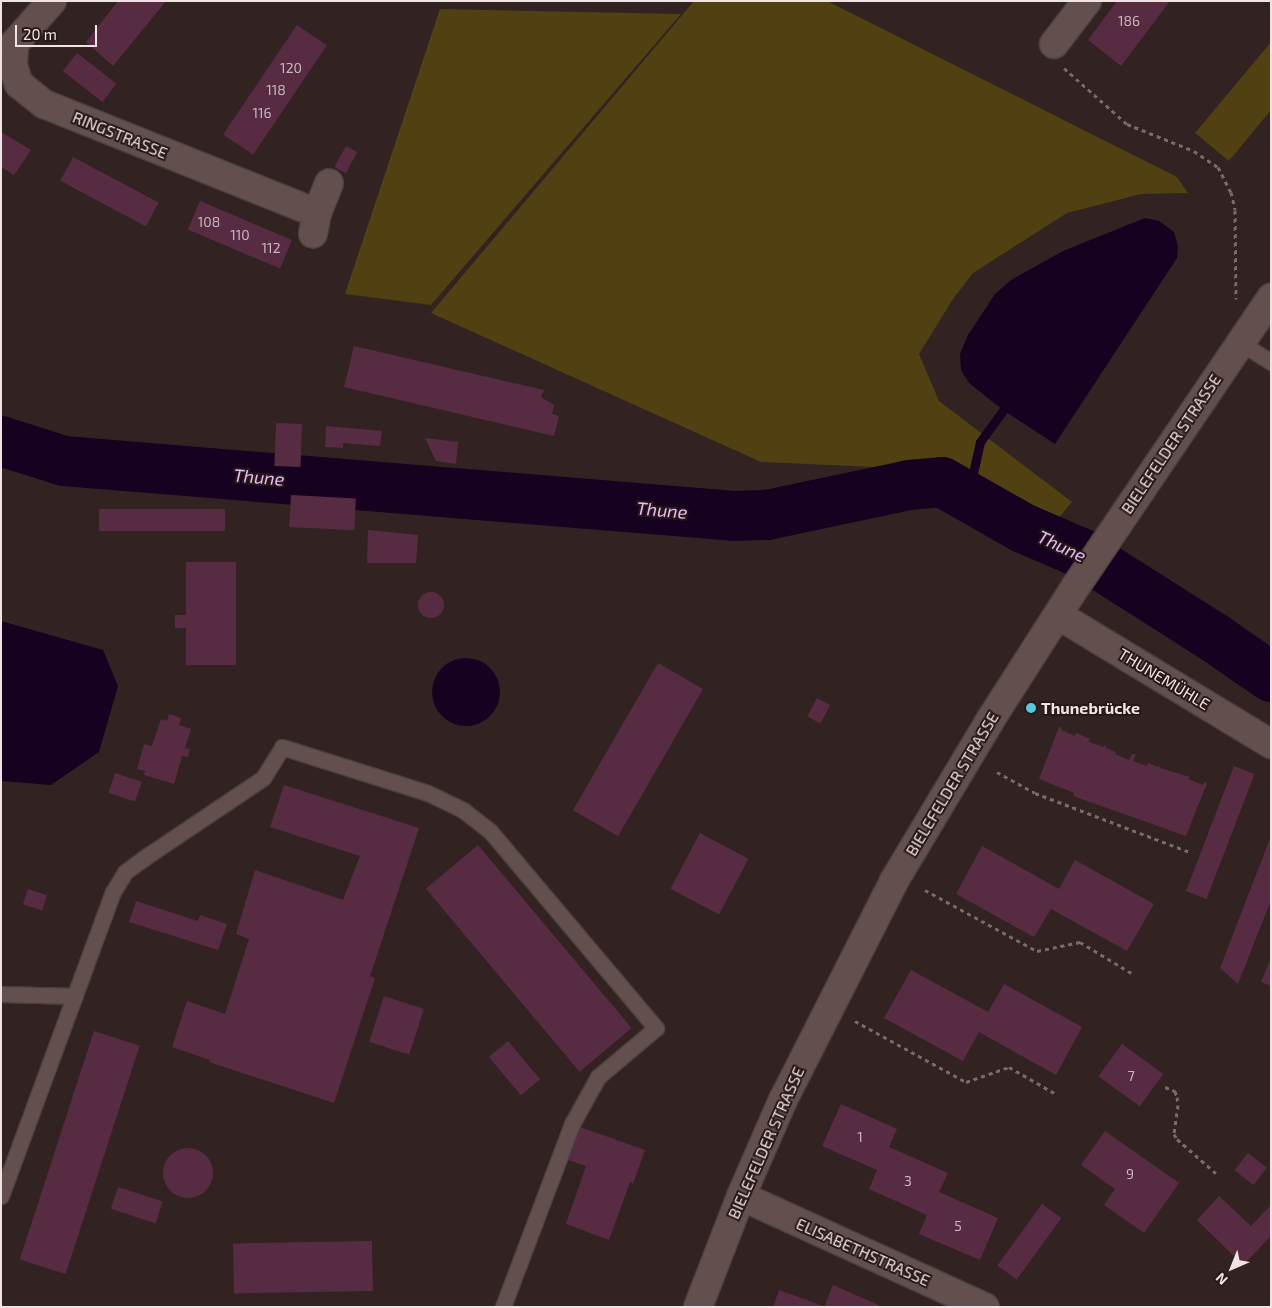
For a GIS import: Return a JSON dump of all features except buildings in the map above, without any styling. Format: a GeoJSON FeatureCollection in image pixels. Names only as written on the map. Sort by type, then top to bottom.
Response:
{"type":"FeatureCollection","features":[{"type":"Feature","properties":{"kind":"main road","name":"RINGSTRASSE"},"geometry":{"type":"LineString","coordinates":[[52,1],[14,44],[13,66],[19,84],[44,104],[315,223],[329,183]]}},
{"type":"Feature","properties":{"kind":"main road"},"geometry":{"type":"LineString","coordinates":[[1054,44],[1087,1]]}},
{"type":"Feature","properties":{"kind":"main road","name":"BIELEFELDER STRASSE"},"geometry":{"type":"LineString","coordinates":[[698,1307],[741,1196],[783,1100],[877,911],[969,754],[1076,586],[1239,342],[1271,298]]}},
{"type":"Feature","properties":{"kind":"main road","name":"THUNEMÜHLE"},"geometry":{"type":"LineString","coordinates":[[1058,615],[1271,744]]}},
{"type":"Feature","properties":{"kind":"main road","name":"ELISABETHSTRASSE"},"geometry":{"type":"LineString","coordinates":[[741,1196],[985,1307]]}},
{"type":"Feature","properties":{"kind":"lane"},"geometry":{"type":"LineString","coordinates":[[1239,342],[1271,362]]}},
{"type":"Feature","properties":{"kind":"lane"},"geometry":{"type":"LineString","coordinates":[[1,1196],[113,892],[125,872],[263,778],[282,748],[428,792],[462,810],[490,831],[656,1028],[598,1077],[572,1124],[503,1307]]}},
{"type":"Feature","properties":{"kind":"lane"},"geometry":{"type":"LineString","coordinates":[[1,994],[75,996]]}},
{"type":"Feature","properties":{"kind":"path"},"geometry":{"type":"LineString","coordinates":[[1054,44],[1060,64],[1127,124],[1194,152],[1218,167],[1231,192],[1235,210],[1236,296],[1239,342]]}},
{"type":"Feature","properties":{"kind":"path"},"geometry":{"type":"LineString","coordinates":[[997,772],[1035,793],[1192,854]]}},
{"type":"Feature","properties":{"kind":"path"},"geometry":{"type":"LineString","coordinates":[[925,890],[1037,951],[1080,942],[1133,974]]}},
{"type":"Feature","properties":{"kind":"path"},"geometry":{"type":"LineString","coordinates":[[855,1021],[966,1082],[1010,1067],[1056,1094]]}},
{"type":"Feature","properties":{"kind":"path"},"geometry":{"type":"LineString","coordinates":[[1165,1087],[1175,1091],[1177,1097],[1178,1106],[1174,1134],[1177,1139],[1218,1175]]}},
{"type":"Feature","properties":{"kind":"shaded area"},"geometry":{"type":"Polygon","coordinates":[[[694,1],[827,1],[1177,177],[1188,193],[1141,194],[1067,213],[973,273],[953,299],[919,354],[939,401],[1072,502],[1057,520],[943,470],[761,462],[431,313],[694,1]]]}},
{"type":"Feature","properties":{"kind":"shaded area"},"geometry":{"type":"Polygon","coordinates":[[[440,9],[681,14],[431,305],[345,294],[440,9]]]}},
{"type":"Feature","properties":{"kind":"shaded area"},"geometry":{"type":"Polygon","coordinates":[[[1271,42],[1271,110],[1229,161],[1195,133],[1271,42]]]}},
{"type":"Feature","properties":{"kind":"shaded area"},"geometry":{"type":"Polygon","coordinates":[[[1145,218],[1159,221],[1174,232],[1178,246],[1177,258],[1055,444],[1003,410],[969,383],[961,370],[960,354],[968,335],[995,294],[1011,280],[1063,251],[1145,218]]]}},
{"type":"Feature","properties":{"kind":"shaded area"},"geometry":{"type":"Polygon","coordinates":[[[1,621],[103,650],[118,686],[99,752],[51,785],[1,781],[1,621]]]}},
{"type":"Feature","properties":{"kind":"shaded area"},"geometry":{"type":"Polygon","coordinates":[[[459,658],[473,658],[485,663],[495,673],[500,685],[500,699],[495,711],[485,721],[473,726],[459,726],[447,721],[437,711],[432,699],[432,685],[437,673],[447,663],[459,658]]]}},
{"type":"Feature","properties":{"kind":"waterway"},"geometry":{"type":"LineString","coordinates":[[968,496],[980,442],[1003,410]]}},
{"type":"Feature","properties":{"kind":"waterway","name":"Thune"},"geometry":{"type":"LineString","coordinates":[[1,441],[64,461],[734,516],[767,515],[909,485],[942,482],[1023,528],[1081,553],[1212,636],[1271,677]]}},
{"type":"Feature","properties":{"kind":"place","name":"Thunebrücke"},"geometry":{"type":"Point","coordinates":[1031,708]}}]}
